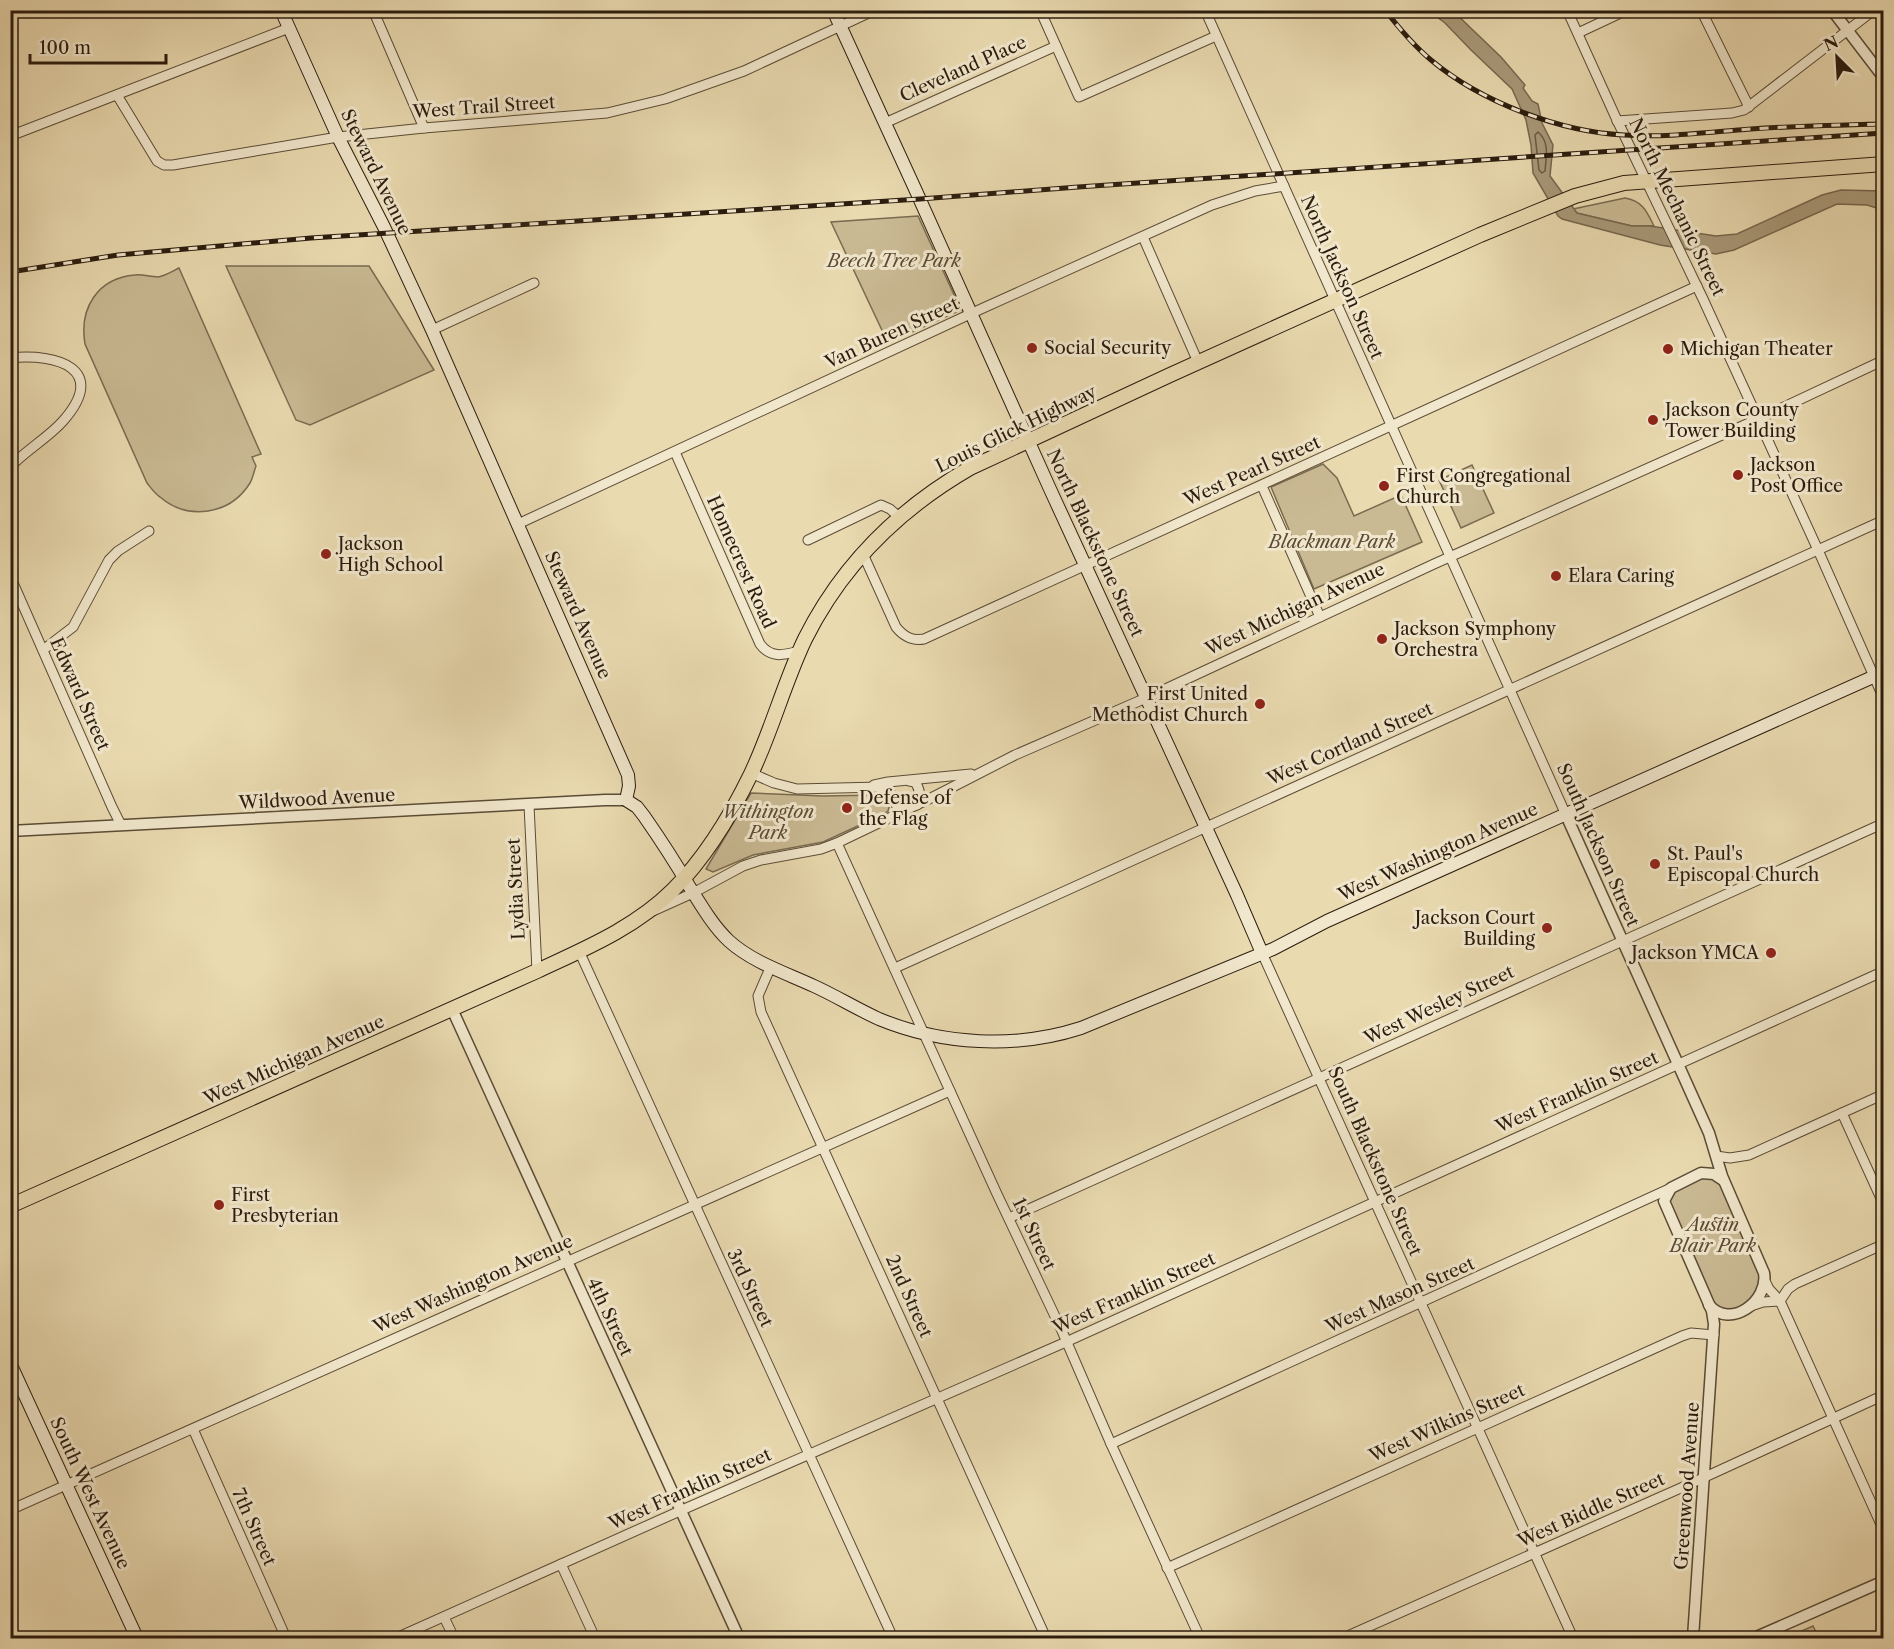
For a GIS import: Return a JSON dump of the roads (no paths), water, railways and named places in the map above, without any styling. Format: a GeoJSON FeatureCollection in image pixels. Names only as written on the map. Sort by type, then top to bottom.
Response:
{"type":"FeatureCollection","features":[{"type":"Feature","properties":{"kind":"main road","name":"Steward Avenue"},"geometry":{"type":"LineString","coordinates":[[281,10],[338,137],[387,233],[432,330],[626,770],[629,781],[626,800]]}},
{"type":"Feature","properties":{"kind":"main road","name":"North Blackstone Street"},"geometry":{"type":"LineString","coordinates":[[833,10],[1146,698]]}},
{"type":"Feature","properties":{"kind":"main road","name":"Louis Glick Highway"},"geometry":{"type":"LineString","coordinates":[[592,945],[641,916],[666,897],[684,878],[714,837],[751,773],[800,651],[823,608],[844,576],[899,517],[951,479],[1028,440],[1198,362],[1480,235],[1575,196],[1624,183],[1884,164]]}},
{"type":"Feature","properties":{"kind":"main road","name":"West Washington Avenue"},"geometry":{"type":"LineString","coordinates":[[924,1033],[964,1040],[1012,1041],[1049,1037],[1081,1028],[1262,953],[1327,921],[1878,674]]}},
{"type":"Feature","properties":{"kind":"main road","name":"South Blackstone Street"},"geometry":{"type":"LineString","coordinates":[[1146,698],[1262,953]]}},
{"type":"Feature","properties":{"kind":"main road"},"geometry":{"type":"LineString","coordinates":[[626,800],[645,816],[693,893],[715,925],[730,941],[748,955],[879,1018],[924,1033]]}},
{"type":"Feature","properties":{"kind":"main road","name":"West Michigan Avenue"},"geometry":{"type":"LineString","coordinates":[[10,1206],[592,945]]}},
{"type":"Feature","properties":{"kind":"main road","name":"South West Avenue"},"geometry":{"type":"LineString","coordinates":[[10,1363],[137,1638]]}},
{"type":"Feature","properties":{"kind":"street"},"geometry":{"type":"LineString","coordinates":[[373,10],[424,128]]}},
{"type":"Feature","properties":{"kind":"street","name":"West Trail Street"},"geometry":{"type":"LineString","coordinates":[[117,95],[157,161],[164,165],[173,165],[338,137],[618,111],[665,99],[744,71],[875,10]]}},
{"type":"Feature","properties":{"kind":"street"},"geometry":{"type":"LineString","coordinates":[[1040,10],[1079,98],[1216,36]]}},
{"type":"Feature","properties":{"kind":"street","name":"North Jackson Street"},"geometry":{"type":"LineString","coordinates":[[1205,10],[1450,556]]}},
{"type":"Feature","properties":{"kind":"street","name":"North Mechanic Street"},"geometry":{"type":"LineString","coordinates":[[1567,10],[1617,121],[1697,286],[1818,550],[1878,674],[1884,699]]}},
{"type":"Feature","properties":{"kind":"street"},"geometry":{"type":"LineString","coordinates":[[1578,33],[1627,10]]}},
{"type":"Feature","properties":{"kind":"street"},"geometry":{"type":"LineString","coordinates":[[1701,10],[1749,107]]}},
{"type":"Feature","properties":{"kind":"street"},"geometry":{"type":"LineString","coordinates":[[1832,10],[1884,78]]}},
{"type":"Feature","properties":{"kind":"street"},"geometry":{"type":"LineString","coordinates":[[1617,121],[1732,113],[1749,107],[1874,10]]}},
{"type":"Feature","properties":{"kind":"street"},"geometry":{"type":"LineString","coordinates":[[10,136],[289,28]]}},
{"type":"Feature","properties":{"kind":"street","name":"Cleveland Place"},"geometry":{"type":"LineString","coordinates":[[885,123],[1056,46]]}},
{"type":"Feature","properties":{"kind":"street","name":"Van Buren Street"},"geometry":{"type":"LineString","coordinates":[[518,524],[1212,205],[1255,191],[1284,186]]}},
{"type":"Feature","properties":{"kind":"street"},"geometry":{"type":"LineString","coordinates":[[1143,237],[1198,362]]}},
{"type":"Feature","properties":{"kind":"street"},"geometry":{"type":"LineString","coordinates":[[432,330],[534,283]]}},
{"type":"Feature","properties":{"kind":"street","name":"West Pearl Street"},"geometry":{"type":"LineString","coordinates":[[863,554],[896,627],[904,635],[916,639],[931,636],[1697,286]]}},
{"type":"Feature","properties":{"kind":"street"},"geometry":{"type":"LineString","coordinates":[[10,358],[32,356],[57,360],[72,367],[79,377],[81,390],[73,408],[62,423],[25,451],[10,467]]}},
{"type":"Feature","properties":{"kind":"street","name":"West Michigan Avenue"},"geometry":{"type":"LineString","coordinates":[[641,916],[693,893],[743,866],[760,860],[821,849],[837,843],[979,773],[1450,556],[1884,360]]}},
{"type":"Feature","properties":{"kind":"street","name":"Homecrest Road"},"geometry":{"type":"LineString","coordinates":[[675,452],[760,644],[773,655],[786,655],[800,651]]}},
{"type":"Feature","properties":{"kind":"street"},"geometry":{"type":"LineString","coordinates":[[1262,486],[1320,617]]}},
{"type":"Feature","properties":{"kind":"street"},"geometry":{"type":"LineString","coordinates":[[808,540],[876,507],[885,506],[899,517]]}},
{"type":"Feature","properties":{"kind":"street","name":"West Cortland Street"},"geometry":{"type":"LineString","coordinates":[[895,968],[1884,520]]}},
{"type":"Feature","properties":{"kind":"street"},"geometry":{"type":"LineString","coordinates":[[43,650],[73,627],[109,560],[118,551],[149,531]]}},
{"type":"Feature","properties":{"kind":"street","name":"South Jackson Street"},"geometry":{"type":"LineString","coordinates":[[1450,556],[1709,1133],[1724,1183],[1763,1268],[1767,1287],[1779,1301],[1884,1531]]}},
{"type":"Feature","properties":{"kind":"street","name":"Edward Street"},"geometry":{"type":"LineString","coordinates":[[10,576],[121,825]]}},
{"type":"Feature","properties":{"kind":"street","name":"West Michigan Avenue"},"geometry":{"type":"LineString","coordinates":[[751,773],[797,789],[872,786],[888,782],[957,777],[979,773]]}},
{"type":"Feature","properties":{"kind":"street"},"geometry":{"type":"LineString","coordinates":[[907,780],[917,785],[920,794],[917,805]]}},
{"type":"Feature","properties":{"kind":"street"},"geometry":{"type":"LineString","coordinates":[[872,786],[889,791],[900,813]]}},
{"type":"Feature","properties":{"kind":"street","name":"Wildwood Avenue"},"geometry":{"type":"LineString","coordinates":[[10,831],[626,800]]}},
{"type":"Feature","properties":{"kind":"street","name":"Lydia Street"},"geometry":{"type":"LineString","coordinates":[[529,805],[537,971]]}},
{"type":"Feature","properties":{"kind":"street","name":"West Wesley Street"},"geometry":{"type":"LineString","coordinates":[[1009,1218],[1884,823]]}},
{"type":"Feature","properties":{"kind":"street","name":"1st Street"},"geometry":{"type":"LineString","coordinates":[[837,843],[1200,1638]]}},
{"type":"Feature","properties":{"kind":"street","name":"3rd Street"},"geometry":{"type":"LineString","coordinates":[[579,951],[893,1638]]}},
{"type":"Feature","properties":{"kind":"street","name":"South Blackstone Street"},"geometry":{"type":"LineString","coordinates":[[1262,953],[1573,1638]]}},
{"type":"Feature","properties":{"kind":"street","name":"2nd Street"},"geometry":{"type":"LineString","coordinates":[[771,966],[759,992],[759,1005],[1046,1638]]}},
{"type":"Feature","properties":{"kind":"street","name":"West Franklin Street"},"geometry":{"type":"LineString","coordinates":[[396,1638],[1066,1342],[1884,972]]}},
{"type":"Feature","properties":{"kind":"street","name":"4th Street"},"geometry":{"type":"LineString","coordinates":[[452,1009],[739,1638]]}},
{"type":"Feature","properties":{"kind":"street","name":"West Washington Avenue"},"geometry":{"type":"LineString","coordinates":[[10,1510],[950,1091]]}},
{"type":"Feature","properties":{"kind":"street"},"geometry":{"type":"LineString","coordinates":[[1716,1156],[1730,1158],[1749,1155],[1884,1094]]}},
{"type":"Feature","properties":{"kind":"street"},"geometry":{"type":"LineString","coordinates":[[1842,1113],[1884,1205]]}},
{"type":"Feature","properties":{"kind":"street","name":"West Mason Street"},"geometry":{"type":"LineString","coordinates":[[1111,1444],[1648,1200],[1701,1173],[1712,1165],[1716,1156]]}},
{"type":"Feature","properties":{"kind":"street"},"geometry":{"type":"LineString","coordinates":[[1701,1173],[1714,1174],[1724,1183]]}},
{"type":"Feature","properties":{"kind":"street"},"geometry":{"type":"LineString","coordinates":[[1665,1205],[1664,1198],[1671,1188]]}},
{"type":"Feature","properties":{"kind":"street"},"geometry":{"type":"LineString","coordinates":[[1648,1200],[1658,1201],[1665,1205]]}},
{"type":"Feature","properties":{"kind":"street","name":"Greenwood Avenue"},"geometry":{"type":"LineString","coordinates":[[1665,1205],[1713,1315],[1714,1335],[1693,1638]]}},
{"type":"Feature","properties":{"kind":"street"},"geometry":{"type":"LineString","coordinates":[[1714,1335],[1722,1322],[1735,1313],[1763,1302],[1779,1301],[1795,1284],[1884,1244]]}},
{"type":"Feature","properties":{"kind":"street"},"geometry":{"type":"LineString","coordinates":[[1751,1306],[1761,1294],[1765,1281]]}},
{"type":"Feature","properties":{"kind":"street"},"geometry":{"type":"LineString","coordinates":[[1710,1305],[1718,1313],[1735,1313]]}},
{"type":"Feature","properties":{"kind":"street","name":"West Wilkins Street"},"geometry":{"type":"LineString","coordinates":[[1167,1568],[1682,1336],[1694,1333],[1714,1335]]}},
{"type":"Feature","properties":{"kind":"street","name":"West Biddle Street"},"geometry":{"type":"LineString","coordinates":[[1343,1638],[1704,1478],[1884,1395]]}},
{"type":"Feature","properties":{"kind":"street","name":"7th Street"},"geometry":{"type":"LineString","coordinates":[[193,1429],[286,1638]]}},
{"type":"Feature","properties":{"kind":"street"},"geometry":{"type":"LineString","coordinates":[[561,1564],[595,1638]]}},
{"type":"Feature","properties":{"kind":"street"},"geometry":{"type":"LineString","coordinates":[[1754,1638],[1884,1581]]}},
{"type":"Feature","properties":{"kind":"street"},"geometry":{"type":"LineString","coordinates":[[444,1617],[454,1638]]}},
{"type":"Feature","properties":{"kind":"water"},"geometry":{"type":"Polygon","coordinates":[[[1429,11],[1453,11],[1501,57],[1525,85],[1523,88],[1532,101],[1538,104],[1542,123],[1553,145],[1550,176],[1577,213],[1632,226],[1650,226],[1716,236],[1737,234],[1822,195],[1841,190],[1883,191],[1883,210],[1867,205],[1837,204],[1734,250],[1716,254],[1660,245],[1562,219],[1533,173],[1526,120],[1512,89],[1445,23],[1429,11]]]}},
{"type":"Feature","properties":{"kind":"railway"},"geometry":{"type":"LineString","coordinates":[[1385,10],[1431,60],[1473,89],[1522,112],[1574,128],[1599,133],[1656,136],[1784,127],[1884,124]]}},
{"type":"Feature","properties":{"kind":"railway"},"geometry":{"type":"LineString","coordinates":[[10,272],[118,255],[311,238],[1884,133]]}},
{"type":"Feature","properties":{"kind":"place","name":"Social Security"},"geometry":{"type":"Point","coordinates":[1032,348]}},
{"type":"Feature","properties":{"kind":"place","name":"Michigan Theater"},"geometry":{"type":"Point","coordinates":[1668,349]}},
{"type":"Feature","properties":{"kind":"place","name":"Jackson County Tower Building"},"geometry":{"type":"Point","coordinates":[1653,420]}},
{"type":"Feature","properties":{"kind":"place","name":"Jackson Post Office"},"geometry":{"type":"Point","coordinates":[1738,475]}},
{"type":"Feature","properties":{"kind":"place","name":"First Congregational Church"},"geometry":{"type":"Point","coordinates":[1384,486]}},
{"type":"Feature","properties":{"kind":"place","name":"Jackson High School"},"geometry":{"type":"Point","coordinates":[326,554]}},
{"type":"Feature","properties":{"kind":"place","name":"Elara Caring"},"geometry":{"type":"Point","coordinates":[1556,576]}},
{"type":"Feature","properties":{"kind":"place","name":"Jackson Symphony Orchestra"},"geometry":{"type":"Point","coordinates":[1382,639]}},
{"type":"Feature","properties":{"kind":"place","name":"First United Methodist Church"},"geometry":{"type":"Point","coordinates":[1260,704]}},
{"type":"Feature","properties":{"kind":"place","name":"Defense of the Flag"},"geometry":{"type":"Point","coordinates":[847,808]}},
{"type":"Feature","properties":{"kind":"place","name":"St. Paul's Episcopal Church"},"geometry":{"type":"Point","coordinates":[1655,864]}},
{"type":"Feature","properties":{"kind":"place","name":"Jackson Court Building"},"geometry":{"type":"Point","coordinates":[1547,928]}},
{"type":"Feature","properties":{"kind":"place","name":"Jackson YMCA"},"geometry":{"type":"Point","coordinates":[1771,953]}},
{"type":"Feature","properties":{"kind":"place","name":"First Presbyterian"},"geometry":{"type":"Point","coordinates":[219,1205]}},
{"type":"Feature","properties":{"kind":"park label","name":"Beech Tree Park"},"geometry":{"type":"Point","coordinates":[894,261]}},
{"type":"Feature","properties":{"kind":"park label","name":"Blackman Park"},"geometry":{"type":"Point","coordinates":[1332,542]}},
{"type":"Feature","properties":{"kind":"park label","name":"Withington Park"},"geometry":{"type":"Point","coordinates":[768,822]}},
{"type":"Feature","properties":{"kind":"park label","name":"Austin Blair Park"},"geometry":{"type":"Point","coordinates":[1713,1235]}}]}
